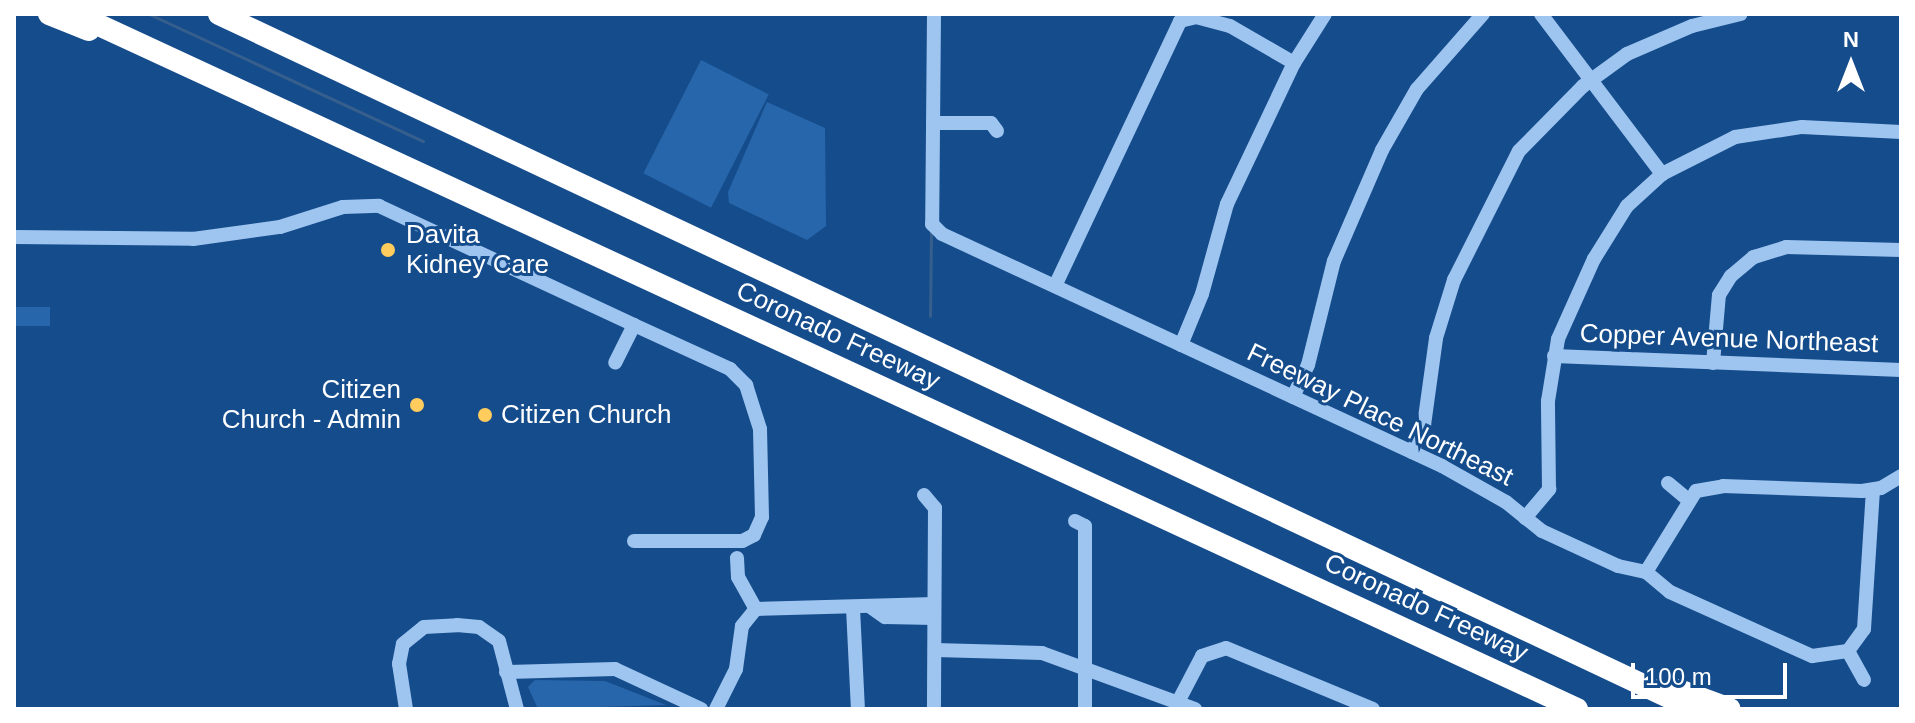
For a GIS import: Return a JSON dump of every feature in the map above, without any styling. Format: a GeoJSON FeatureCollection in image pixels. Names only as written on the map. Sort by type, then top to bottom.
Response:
{"type":"FeatureCollection","features":[{"type":"Feature","properties":{"kind":"highway"},"geometry":{"type":"LineString","coordinates":[[49,14],[252,97]]}},
{"type":"Feature","properties":{"kind":"highway","name":"Coronado Freeway"},"geometry":{"type":"LineString","coordinates":[[75,14],[1577,709]]}},
{"type":"Feature","properties":{"kind":"highway","name":"Coronado Freeway"},"geometry":{"type":"LineString","coordinates":[[219,14],[1694,709]]}},
{"type":"Feature","properties":{"kind":"highway"},"geometry":{"type":"LineString","coordinates":[[241,14],[285,45]]}},
{"type":"Feature","properties":{"kind":"highway"},"geometry":{"type":"LineString","coordinates":[[1405,629],[1553,709]]}},
{"type":"Feature","properties":{"kind":"highway"},"geometry":{"type":"LineString","coordinates":[[1544,638],[1730,709]]}},
{"type":"Feature","properties":{"kind":"street"},"geometry":{"type":"LineString","coordinates":[[934,14],[933,123],[991,123],[997,131]]}},
{"type":"Feature","properties":{"kind":"street"},"geometry":{"type":"LineString","coordinates":[[1181,345],[1202,294],[1227,204],[1294,63],[1325,14]]}},
{"type":"Feature","properties":{"kind":"street"},"geometry":{"type":"LineString","coordinates":[[1293,397],[1308,365],[1334,261],[1382,150],[1417,89],[1483,14]]}},
{"type":"Feature","properties":{"kind":"street"},"geometry":{"type":"LineString","coordinates":[[1541,14],[1662,174]]}},
{"type":"Feature","properties":{"kind":"street"},"geometry":{"type":"LineString","coordinates":[[1412,452],[1431,389],[1436,338],[1476,231],[1519,151],[1591,79],[1659,39],[1741,14]]}},
{"type":"Feature","properties":{"kind":"street"},"geometry":{"type":"LineString","coordinates":[[1055,286],[1180,21],[1196,17],[1230,26],[1294,63]]}},
{"type":"Feature","properties":{"kind":"street","name":"Freeway Place Northeast"},"geometry":{"type":"LineString","coordinates":[[933,123],[932,224],[1055,286],[1412,452],[1484,488],[1542,531],[1618,566],[1646,572],[1670,592],[1812,656],[1848,651]]}},
{"type":"Feature","properties":{"kind":"street"},"geometry":{"type":"LineString","coordinates":[[1525,518],[1549,489],[1548,401],[1554,356],[1604,240],[1627,206],[1662,174],[1721,142],[1749,133],[1802,127],[1901,132]]}},
{"type":"Feature","properties":{"kind":"street"},"geometry":{"type":"LineString","coordinates":[[14,237],[193,239],[294,224],[343,207],[379,206],[634,325],[743,380],[758,418],[762,504],[759,528],[742,541],[634,541]]}},
{"type":"Feature","properties":{"kind":"street"},"geometry":{"type":"LineString","coordinates":[[1713,363],[1719,295],[1731,276],[1754,257],[1786,247],[1901,250]]}},
{"type":"Feature","properties":{"kind":"street"},"geometry":{"type":"LineString","coordinates":[[615,363],[634,325]]}},
{"type":"Feature","properties":{"kind":"street","name":"Copper Avenue Northeast"},"geometry":{"type":"LineString","coordinates":[[1554,356],[1901,370]]}},
{"type":"Feature","properties":{"kind":"street"},"geometry":{"type":"LineString","coordinates":[[1646,572],[1696,491],[1723,486],[1873,490],[1901,476]]}},
{"type":"Feature","properties":{"kind":"street"},"geometry":{"type":"LineString","coordinates":[[1668,483],[1688,500]]}},
{"type":"Feature","properties":{"kind":"street"},"geometry":{"type":"LineString","coordinates":[[1864,680],[1848,651],[1867,619],[1873,490]]}},
{"type":"Feature","properties":{"kind":"street"},"geometry":{"type":"LineString","coordinates":[[924,495],[935,508],[934,709]]}},
{"type":"Feature","properties":{"kind":"street"},"geometry":{"type":"LineString","coordinates":[[1075,521],[1085,526],[1085,709]]}},
{"type":"Feature","properties":{"kind":"street"},"geometry":{"type":"LineString","coordinates":[[737,558],[738,577],[756,609]]}},
{"type":"Feature","properties":{"kind":"street"},"geometry":{"type":"LineString","coordinates":[[716,709],[736,669],[742,626],[756,609],[872,608],[885,603],[934,611]]}},
{"type":"Feature","properties":{"kind":"street"},"geometry":{"type":"LineString","coordinates":[[853,608],[858,709]]}},
{"type":"Feature","properties":{"kind":"street"},"geometry":{"type":"LineString","coordinates":[[406,709],[399,664],[403,644],[416,630],[443,625],[490,632],[502,646],[517,709]]}},
{"type":"Feature","properties":{"kind":"street"},"geometry":{"type":"LineString","coordinates":[[1178,702],[1202,656],[1226,648],[1373,709]]}},
{"type":"Feature","properties":{"kind":"street"},"geometry":{"type":"LineString","coordinates":[[935,650],[1027,651],[1085,666],[1195,709]]}},
{"type":"Feature","properties":{"kind":"street"},"geometry":{"type":"LineString","coordinates":[[506,672],[615,669],[701,709]]}},
{"type":"Feature","properties":{"kind":"shaded area"},"geometry":{"type":"Polygon","coordinates":[[[701,60],[769,95],[711,208],[643,173],[701,60]]]}},
{"type":"Feature","properties":{"kind":"shaded area"},"geometry":{"type":"Polygon","coordinates":[[[767,102],[825,128],[826,226],[807,240],[729,203],[728,192],[767,102]]]}},
{"type":"Feature","properties":{"kind":"shaded area"},"geometry":{"type":"Polygon","coordinates":[[[14,307],[50,307],[50,326],[14,326],[14,307]]]}},
{"type":"Feature","properties":{"kind":"shaded area"},"geometry":{"type":"Polygon","coordinates":[[[535,680],[605,681],[666,705],[538,709],[528,687],[535,680]]]}},
{"type":"Feature","properties":{"kind":"waterway"},"geometry":{"type":"LineString","coordinates":[[149,14],[423,141]]}},
{"type":"Feature","properties":{"kind":"waterway"},"geometry":{"type":"LineString","coordinates":[[930,316],[931,232]]}},
{"type":"Feature","properties":{"kind":"place","name":"Davita Kidney Care"},"geometry":{"type":"Point","coordinates":[388,250]}},
{"type":"Feature","properties":{"kind":"place","name":"Citizen Church - Admin"},"geometry":{"type":"Point","coordinates":[417,405]}},
{"type":"Feature","properties":{"kind":"place","name":"Citizen Church"},"geometry":{"type":"Point","coordinates":[485,415]}}]}
